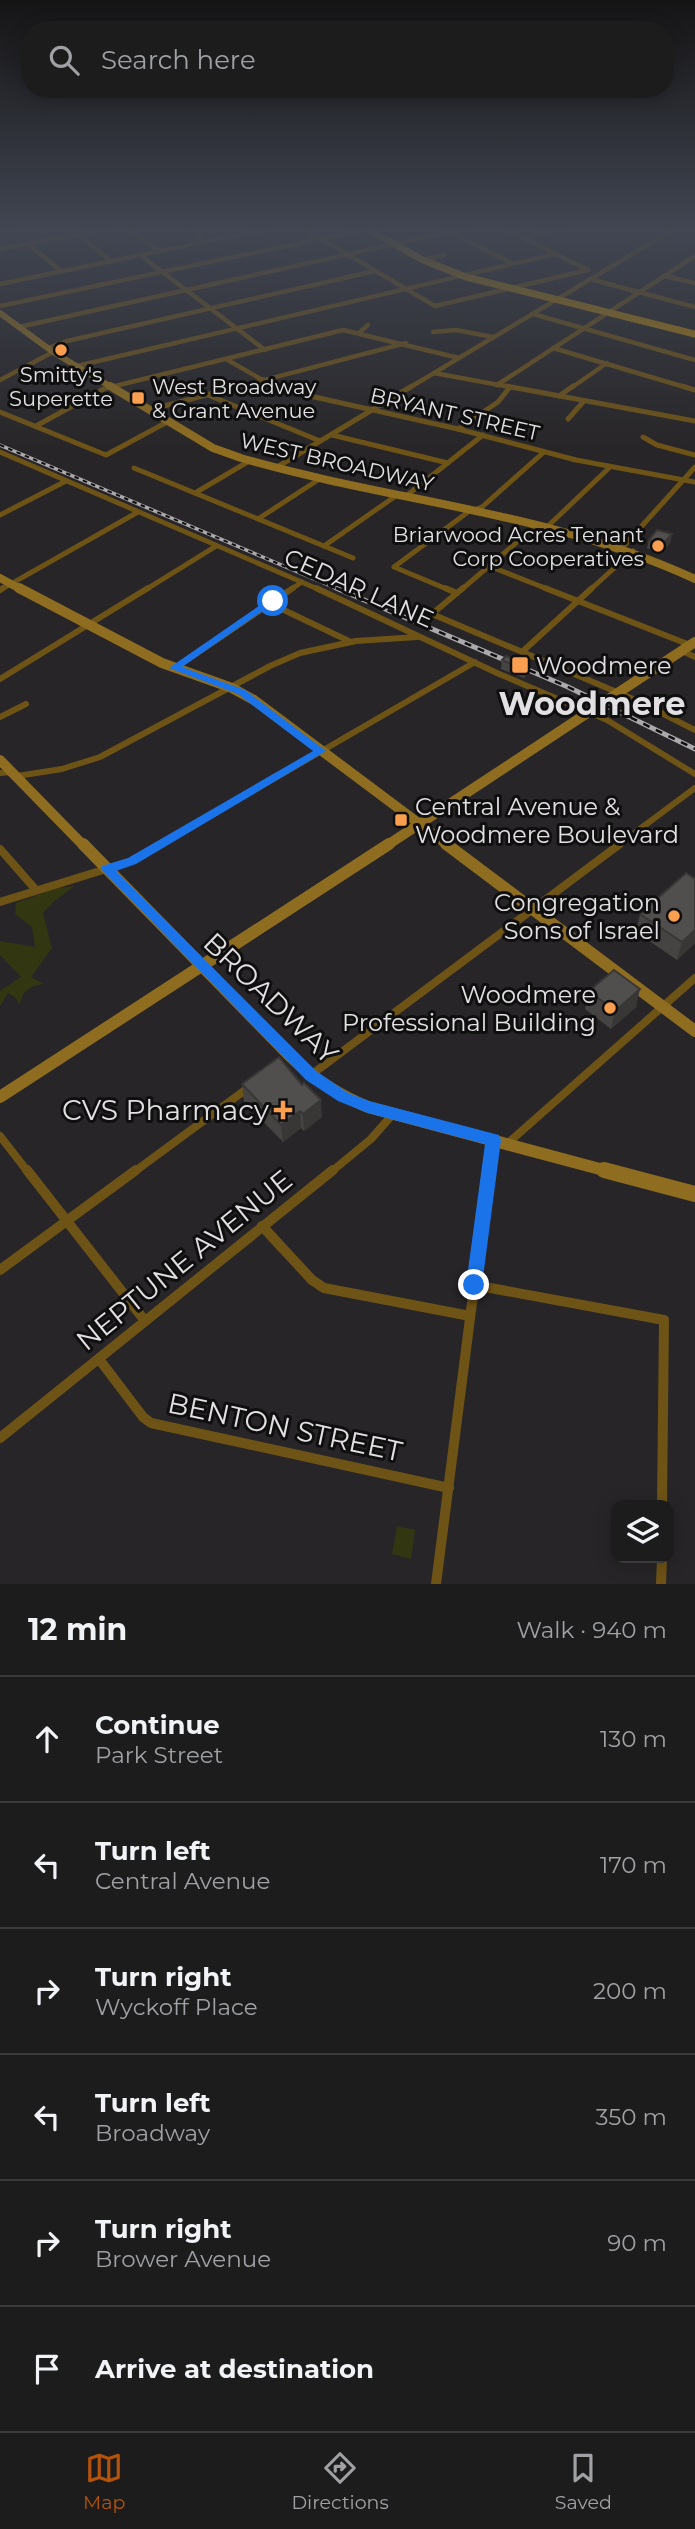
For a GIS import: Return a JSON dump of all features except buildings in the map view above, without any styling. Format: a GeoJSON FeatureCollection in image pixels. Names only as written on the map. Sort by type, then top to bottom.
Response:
{"type":"FeatureCollection","features":[{"type":"Feature","properties":{"kind":"main road"},"geometry":{"type":"LineString","coordinates":[[571,302],[695,334]]}},
{"type":"Feature","properties":{"kind":"main road","name":"WEST BROADWAY"},"geometry":{"type":"LineString","coordinates":[[0,313],[4,320],[19,327],[51,350],[213,448],[321,478],[547,527],[659,560],[695,579]]}},
{"type":"Feature","properties":{"kind":"main road"},"geometry":{"type":"LineString","coordinates":[[0,578],[174,668],[232,688],[254,700],[695,1031]]}},
{"type":"Feature","properties":{"kind":"main road"},"geometry":{"type":"LineString","coordinates":[[0,1097],[689,646]]}},
{"type":"Feature","properties":{"kind":"main road","name":"BROADWAY"},"geometry":{"type":"LineString","coordinates":[[0,760],[10,774],[201,966],[286,1061],[343,1097],[393,1114],[695,1194]]}},
{"type":"Feature","properties":{"kind":"street"},"geometry":{"type":"LineString","coordinates":[[0,306],[19,302]]}},
{"type":"Feature","properties":{"kind":"street"},"geometry":{"type":"LineString","coordinates":[[19,327],[132,302]]}},
{"type":"Feature","properties":{"kind":"street"},"geometry":{"type":"LineString","coordinates":[[202,302],[265,350]]}},
{"type":"Feature","properties":{"kind":"street"},"geometry":{"type":"LineString","coordinates":[[0,380],[67,341],[242,302]]}},
{"type":"Feature","properties":{"kind":"street"},"geometry":{"type":"LineString","coordinates":[[77,366],[349,302]]}},
{"type":"Feature","properties":{"kind":"street"},"geometry":{"type":"LineString","coordinates":[[426,302],[441,306],[458,302]]}},
{"type":"Feature","properties":{"kind":"street"},"geometry":{"type":"LineString","coordinates":[[277,467],[553,302]]}},
{"type":"Feature","properties":{"kind":"street"},"geometry":{"type":"LineString","coordinates":[[497,384],[624,302]]}},
{"type":"Feature","properties":{"kind":"street"},"geometry":{"type":"LineString","coordinates":[[676,302],[695,307]]}},
{"type":"Feature","properties":{"kind":"street"},"geometry":{"type":"LineString","coordinates":[[533,314],[695,360]]}},
{"type":"Feature","properties":{"kind":"street"},"geometry":{"type":"LineString","coordinates":[[360,332],[368,325]]}},
{"type":"Feature","properties":{"kind":"street"},"geometry":{"type":"LineString","coordinates":[[36,426],[110,386],[344,330],[459,358]]}},
{"type":"Feature","properties":{"kind":"street"},"geometry":{"type":"LineString","coordinates":[[433,332],[456,330],[493,337]]}},
{"type":"Feature","properties":{"kind":"street"},"geometry":{"type":"LineString","coordinates":[[149,410],[406,343]]}},
{"type":"Feature","properties":{"kind":"street"},"geometry":{"type":"LineString","coordinates":[[553,348],[695,390]]}},
{"type":"Feature","properties":{"kind":"street","name":"BRYANT STREET"},"geometry":{"type":"LineString","coordinates":[[226,359],[265,380],[310,396],[610,467],[695,482]]}},
{"type":"Feature","properties":{"kind":"street"},"geometry":{"type":"LineString","coordinates":[[559,396],[607,363]]}},
{"type":"Feature","properties":{"kind":"street"},"geometry":{"type":"LineString","coordinates":[[434,373],[695,421]]}},
{"type":"Feature","properties":{"kind":"street"},"geometry":{"type":"LineString","coordinates":[[458,429],[498,402],[510,387]]}},
{"type":"Feature","properties":{"kind":"street"},"geometry":{"type":"LineString","coordinates":[[207,395],[320,441]]}},
{"type":"Feature","properties":{"kind":"street"},"geometry":{"type":"LineString","coordinates":[[568,419],[584,401]]}},
{"type":"Feature","properties":{"kind":"street"},"geometry":{"type":"LineString","coordinates":[[0,412],[106,455],[169,421]]}},
{"type":"Feature","properties":{"kind":"street"},"geometry":{"type":"LineString","coordinates":[[331,435],[448,463]]}},
{"type":"Feature","properties":{"kind":"street"},"geometry":{"type":"LineString","coordinates":[[324,546],[401,496],[483,435]]}},
{"type":"Feature","properties":{"kind":"street"},"geometry":{"type":"LineString","coordinates":[[643,437],[657,445],[695,455]]}},
{"type":"Feature","properties":{"kind":"street","name":"CEDAR LANE"},"geometry":{"type":"LineString","coordinates":[[0,452],[396,623],[417,637],[607,720],[695,774]]}},
{"type":"Feature","properties":{"kind":"street"},"geometry":{"type":"LineString","coordinates":[[457,593],[394,567],[454,522],[482,508],[544,452]]}},
{"type":"Feature","properties":{"kind":"street"},"geometry":{"type":"LineString","coordinates":[[195,493],[251,460]]}},
{"type":"Feature","properties":{"kind":"street"},"geometry":{"type":"LineString","coordinates":[[547,527],[610,467]]}},
{"type":"Feature","properties":{"kind":"street"},"geometry":{"type":"LineString","coordinates":[[622,548],[695,467]]}},
{"type":"Feature","properties":{"kind":"street"},"geometry":{"type":"LineString","coordinates":[[134,468],[353,558]]}},
{"type":"Feature","properties":{"kind":"street"},"geometry":{"type":"LineString","coordinates":[[258,519],[321,478]]}},
{"type":"Feature","properties":{"kind":"street"},"geometry":{"type":"LineString","coordinates":[[0,515],[66,481]]}},
{"type":"Feature","properties":{"kind":"street"},"geometry":{"type":"LineString","coordinates":[[0,590],[138,512]]}},
{"type":"Feature","properties":{"kind":"street"},"geometry":{"type":"LineString","coordinates":[[537,525],[432,614],[619,694],[695,730]]}},
{"type":"Feature","properties":{"kind":"street"},"geometry":{"type":"LineString","coordinates":[[0,679],[216,545]]}},
{"type":"Feature","properties":{"kind":"street"},"geometry":{"type":"LineString","coordinates":[[522,652],[633,551]]}},
{"type":"Feature","properties":{"kind":"street"},"geometry":{"type":"LineString","coordinates":[[489,566],[689,646],[695,657]]}},
{"type":"Feature","properties":{"kind":"street"},"geometry":{"type":"LineString","coordinates":[[174,668],[302,582]]}},
{"type":"Feature","properties":{"kind":"street"},"geometry":{"type":"LineString","coordinates":[[269,603],[351,642]]}},
{"type":"Feature","properties":{"kind":"street"},"geometry":{"type":"LineString","coordinates":[[10,774],[62,769],[100,757],[287,658],[351,642],[417,637]]}},
{"type":"Feature","properties":{"kind":"street"},"geometry":{"type":"LineString","coordinates":[[0,902],[132,861],[475,662]]}},
{"type":"Feature","properties":{"kind":"street"},"geometry":{"type":"LineString","coordinates":[[0,717],[26,704]]}},
{"type":"Feature","properties":{"kind":"street"},"geometry":{"type":"LineString","coordinates":[[311,1076],[695,788]]}},
{"type":"Feature","properties":{"kind":"street"},"geometry":{"type":"LineString","coordinates":[[0,849],[36,890]]}},
{"type":"Feature","properties":{"kind":"street"},"geometry":{"type":"LineString","coordinates":[[436,1584],[474,1285],[501,1142],[695,978]]}},
{"type":"Feature","properties":{"kind":"street"},"geometry":{"type":"LineString","coordinates":[[0,1270],[262,1079]]}},
{"type":"Feature","properties":{"kind":"street","name":"NEPTUNE AVENUE"},"geometry":{"type":"LineString","coordinates":[[0,1438],[371,1139],[393,1114]]}},
{"type":"Feature","properties":{"kind":"street"},"geometry":{"type":"LineString","coordinates":[[0,1136],[145,1321]]}},
{"type":"Feature","properties":{"kind":"street"},"geometry":{"type":"LineString","coordinates":[[262,1226],[312,1280],[324,1288],[470,1316]]}},
{"type":"Feature","properties":{"kind":"street"},"geometry":{"type":"LineString","coordinates":[[474,1285],[664,1320],[662,1500]]}},
{"type":"Feature","properties":{"kind":"street","name":"BENTON STREET"},"geometry":{"type":"LineString","coordinates":[[99,1359],[143,1417],[151,1423],[449,1488]]}},
{"type":"Feature","properties":{"kind":"street"},"geometry":{"type":"LineString","coordinates":[[662,1563],[662,1584]]}},
{"type":"Feature","properties":{"kind":"green space"},"geometry":{"type":"Polygon","coordinates":[[[75,886],[43,913],[52,948],[31,977],[44,984],[28,990],[20,1005],[16,998],[8,993],[0,1006],[0,991],[21,977],[0,955],[0,941],[35,947],[32,927],[15,914],[16,903],[57,888],[75,886]]]}},
{"type":"Feature","properties":{"kind":"green space"},"geometry":{"type":"Polygon","coordinates":[[[397,1526],[415,1530],[411,1559],[392,1554],[397,1526]]]}},
{"type":"Feature","properties":{"kind":"railway"},"geometry":{"type":"LineString","coordinates":[[0,445],[340,590]]}},
{"type":"Feature","properties":{"kind":"railway"},"geometry":{"type":"LineString","coordinates":[[336,588],[568,687],[695,749]]}},
{"type":"Feature","properties":{"kind":"place","name":"Smitty's Superette"},"geometry":{"type":"Point","coordinates":[61,350]}},
{"type":"Feature","properties":{"kind":"place","name":"West Broadway & Grant Avenue"},"geometry":{"type":"Point","coordinates":[138,398]}},
{"type":"Feature","properties":{"kind":"place","name":"Briarwood Acres Tenant Corp Cooperatives"},"geometry":{"type":"Point","coordinates":[658,546]}},
{"type":"Feature","properties":{"kind":"place","name":"Woodmere"},"geometry":{"type":"Point","coordinates":[520,665]}},
{"type":"Feature","properties":{"kind":"place","name":"Central Avenue & Woodmere Boulevard"},"geometry":{"type":"Point","coordinates":[401,820]}},
{"type":"Feature","properties":{"kind":"place","name":"Congregation Sons of Israel"},"geometry":{"type":"Point","coordinates":[674,916]}},
{"type":"Feature","properties":{"kind":"place","name":"Woodmere Professional Building"},"geometry":{"type":"Point","coordinates":[610,1008]}},
{"type":"Feature","properties":{"kind":"place","name":"CVS Pharmacy"},"geometry":{"type":"Point","coordinates":[283,1110]}},
{"type":"Feature","properties":{"kind":"district","name":"Woodmere"},"geometry":{"type":"Point","coordinates":[592,703]}},
{"type":"Feature","properties":{"kind":"route"},"geometry":{"type":"LineString","coordinates":[[273,601],[174,668],[242,692],[320,751],[132,861],[107,869],[311,1076],[343,1097],[368,1107],[494,1140],[474,1285]]}}]}
